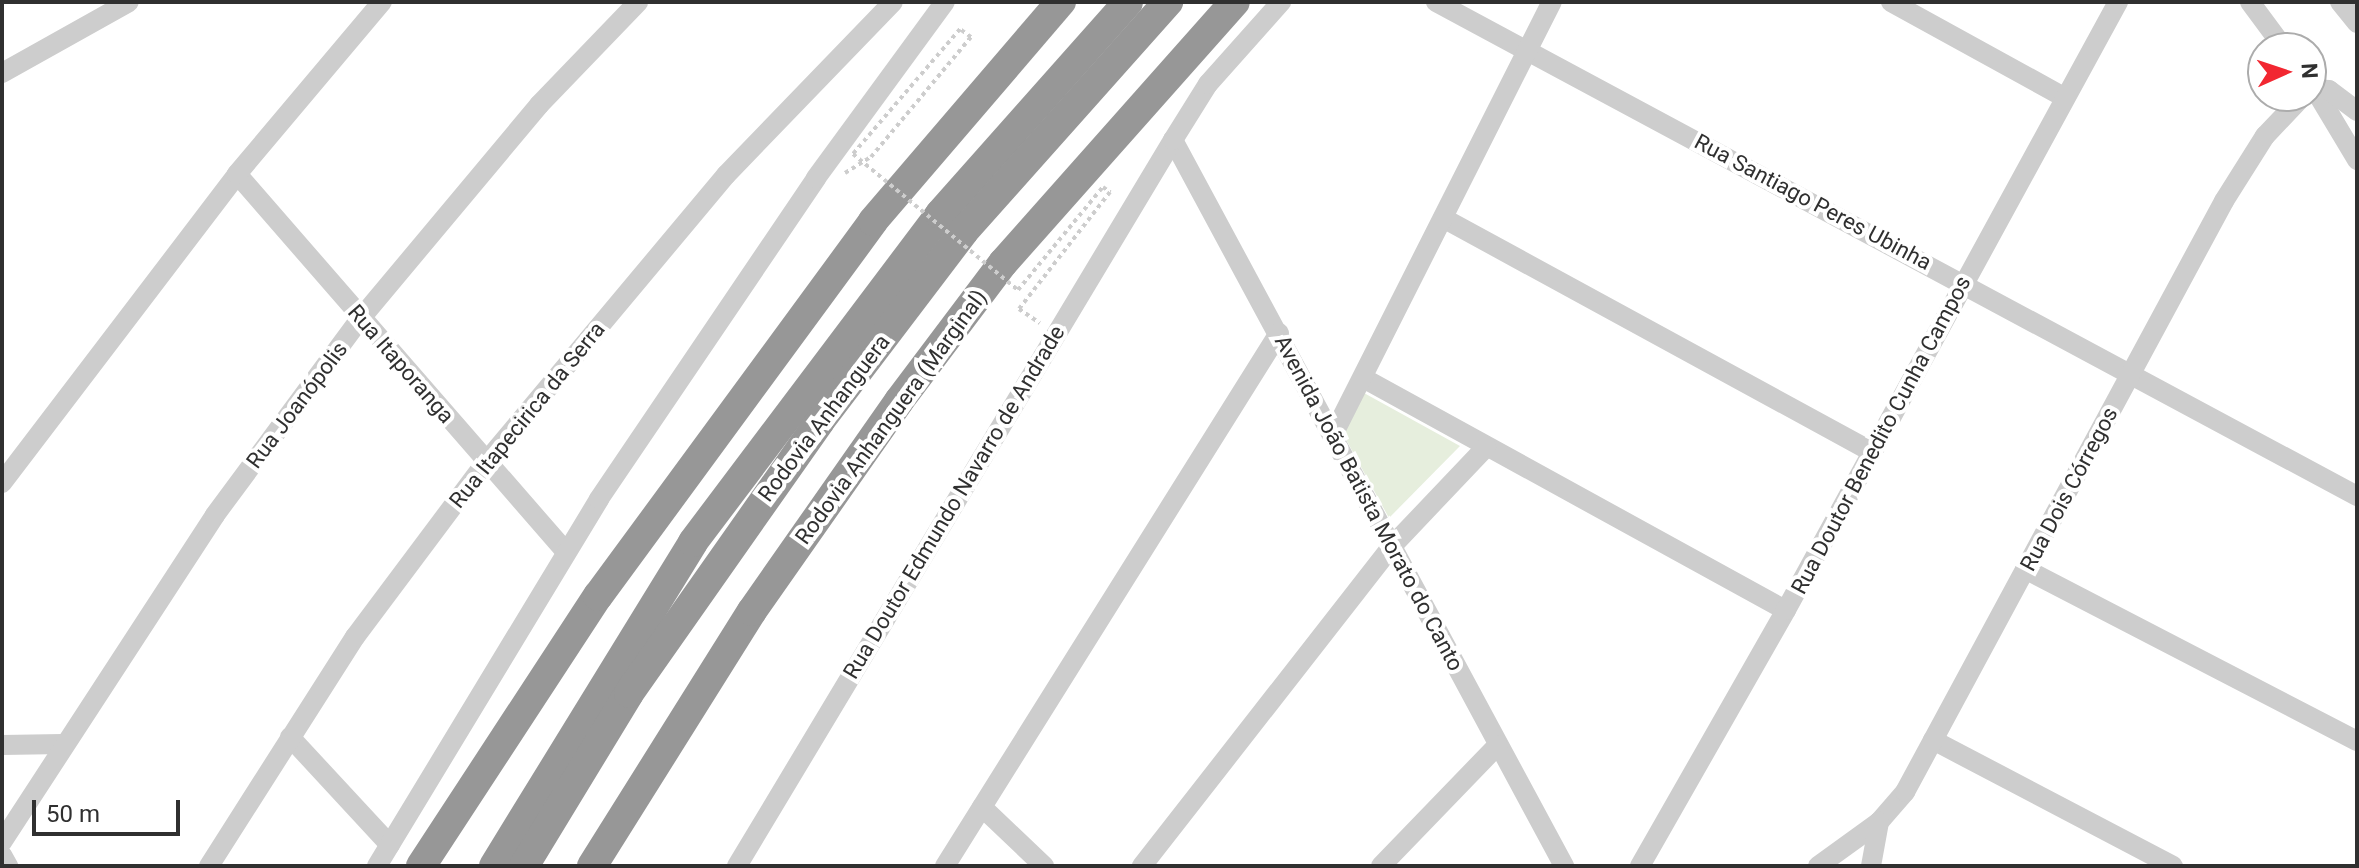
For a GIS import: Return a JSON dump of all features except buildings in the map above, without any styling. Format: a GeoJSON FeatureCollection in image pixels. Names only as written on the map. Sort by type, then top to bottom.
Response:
{"type":"FeatureCollection","features":[{"type":"Feature","properties":{"kind":"highway"},"geometry":{"type":"LineString","coordinates":[[421,866],[598,596],[864,233],[1061,2]]}},
{"type":"Feature","properties":{"kind":"highway","name":"Rodovia Anhanguera"},"geometry":{"type":"LineString","coordinates":[[494,866],[623,650],[693,542],[940,214],[1128,2]]}},
{"type":"Feature","properties":{"kind":"highway","name":"Rodovia Anhanguera"},"geometry":{"type":"LineString","coordinates":[[524,866],[629,693],[820,421],[964,231],[1168,2]]}},
{"type":"Feature","properties":{"kind":"highway","name":"Rodovia Anhanguera (Marginal)"},"geometry":{"type":"LineString","coordinates":[[592,866],[752,611],[899,401],[1003,263],[1235,2]]}},
{"type":"Feature","properties":{"kind":"highway"},"geometry":{"type":"LineString","coordinates":[[479,866],[623,650]]}},
{"type":"Feature","properties":{"kind":"street"},"geometry":{"type":"LineString","coordinates":[[2,73],[129,2]]}},
{"type":"Feature","properties":{"kind":"street"},"geometry":{"type":"LineString","coordinates":[[2,483],[237,174],[382,2]]}},
{"type":"Feature","properties":{"kind":"street","name":"Rua Joanópolis"},"geometry":{"type":"LineString","coordinates":[[2,842],[215,515],[361,318],[539,105],[638,2]]}},
{"type":"Feature","properties":{"kind":"street","name":"Rua Itapecirica da Serra"},"geometry":{"type":"LineString","coordinates":[[209,866],[355,637],[486,462],[726,175],[893,2]]}},
{"type":"Feature","properties":{"kind":"street"},"geometry":{"type":"LineString","coordinates":[[377,866],[566,552],[816,178],[945,2]]}},
{"type":"Feature","properties":{"kind":"street","name":"Rua Doutor Edmundo Navarro de Andrade"},"geometry":{"type":"LineString","coordinates":[[737,866],[1054,332],[1208,84],[1281,2]]}},
{"type":"Feature","properties":{"kind":"street","name":"Rua Santiago Peres Ubinha"},"geometry":{"type":"LineString","coordinates":[[1436,2],[1963,282],[2129,377],[2357,496]]}},
{"type":"Feature","properties":{"kind":"street"},"geometry":{"type":"LineString","coordinates":[[1334,433],[1365,379],[1552,2]]}},
{"type":"Feature","properties":{"kind":"street"},"geometry":{"type":"LineString","coordinates":[[1891,2],[2062,96]]}},
{"type":"Feature","properties":{"kind":"street","name":"Rua Doutor Benedito Cunha Campos"},"geometry":{"type":"LineString","coordinates":[[1640,866],[1786,610],[2062,96],[2118,2]]}},
{"type":"Feature","properties":{"kind":"street"},"geometry":{"type":"LineString","coordinates":[[2250,2],[2272,32]]}},
{"type":"Feature","properties":{"kind":"street"},"geometry":{"type":"LineString","coordinates":[[2340,2],[2357,23]]}},
{"type":"Feature","properties":{"kind":"street"},"geometry":{"type":"LineString","coordinates":[[2327,90],[2357,111]]}},
{"type":"Feature","properties":{"kind":"street","name":"Rua Dois Córregos"},"geometry":{"type":"LineString","coordinates":[[1818,866],[1879,822],[1905,792],[2224,201],[2265,136],[2288,112]]}},
{"type":"Feature","properties":{"kind":"street"},"geometry":{"type":"LineString","coordinates":[[2325,112],[2357,160]]}},
{"type":"Feature","properties":{"kind":"street","name":"Avenida João Batista Morato do Canto"},"geometry":{"type":"LineString","coordinates":[[1173,140],[1394,544],[1564,866]]}},
{"type":"Feature","properties":{"kind":"street","name":"Rua Itaporanga"},"geometry":{"type":"LineString","coordinates":[[237,174],[566,552]]}},
{"type":"Feature","properties":{"kind":"street"},"geometry":{"type":"LineString","coordinates":[[1443,218],[1871,451]]}},
{"type":"Feature","properties":{"kind":"street"},"geometry":{"type":"LineString","coordinates":[[945,866],[1279,333]]}},
{"type":"Feature","properties":{"kind":"street"},"geometry":{"type":"LineString","coordinates":[[1365,379],[1786,610]]}},
{"type":"Feature","properties":{"kind":"street"},"geometry":{"type":"LineString","coordinates":[[1142,866],[1394,544],[1486,447]]}},
{"type":"Feature","properties":{"kind":"street"},"geometry":{"type":"LineString","coordinates":[[2025,569],[2357,741]]}},
{"type":"Feature","properties":{"kind":"street"},"geometry":{"type":"LineString","coordinates":[[290,737],[390,845]]}},
{"type":"Feature","properties":{"kind":"street"},"geometry":{"type":"LineString","coordinates":[[1933,740],[2173,866]]}},
{"type":"Feature","properties":{"kind":"street"},"geometry":{"type":"LineString","coordinates":[[2,745],[63,744]]}},
{"type":"Feature","properties":{"kind":"street"},"geometry":{"type":"LineString","coordinates":[[1381,866],[1498,745]]}},
{"type":"Feature","properties":{"kind":"street"},"geometry":{"type":"LineString","coordinates":[[982,807],[1044,866]]}},
{"type":"Feature","properties":{"kind":"street"},"geometry":{"type":"LineString","coordinates":[[1871,866],[1879,822]]}},
{"type":"Feature","properties":{"kind":"street"},"geometry":{"type":"LineString","coordinates":[[1657,866],[1659,837]]}},
{"type":"Feature","properties":{"kind":"street"},"geometry":{"type":"LineString","coordinates":[[2,855],[8,866]]}},
{"type":"Feature","properties":{"kind":"path"},"geometry":{"type":"LineString","coordinates":[[871,157],[971,37],[960,29],[853,154],[1018,290],[1103,187],[1110,192],[1019,309],[1054,332]]}},
{"type":"Feature","properties":{"kind":"green space"},"geometry":{"type":"Polygon","coordinates":[[[1364,393],[1460,446],[1389,518],[1343,434],[1364,393]]]}}]}
